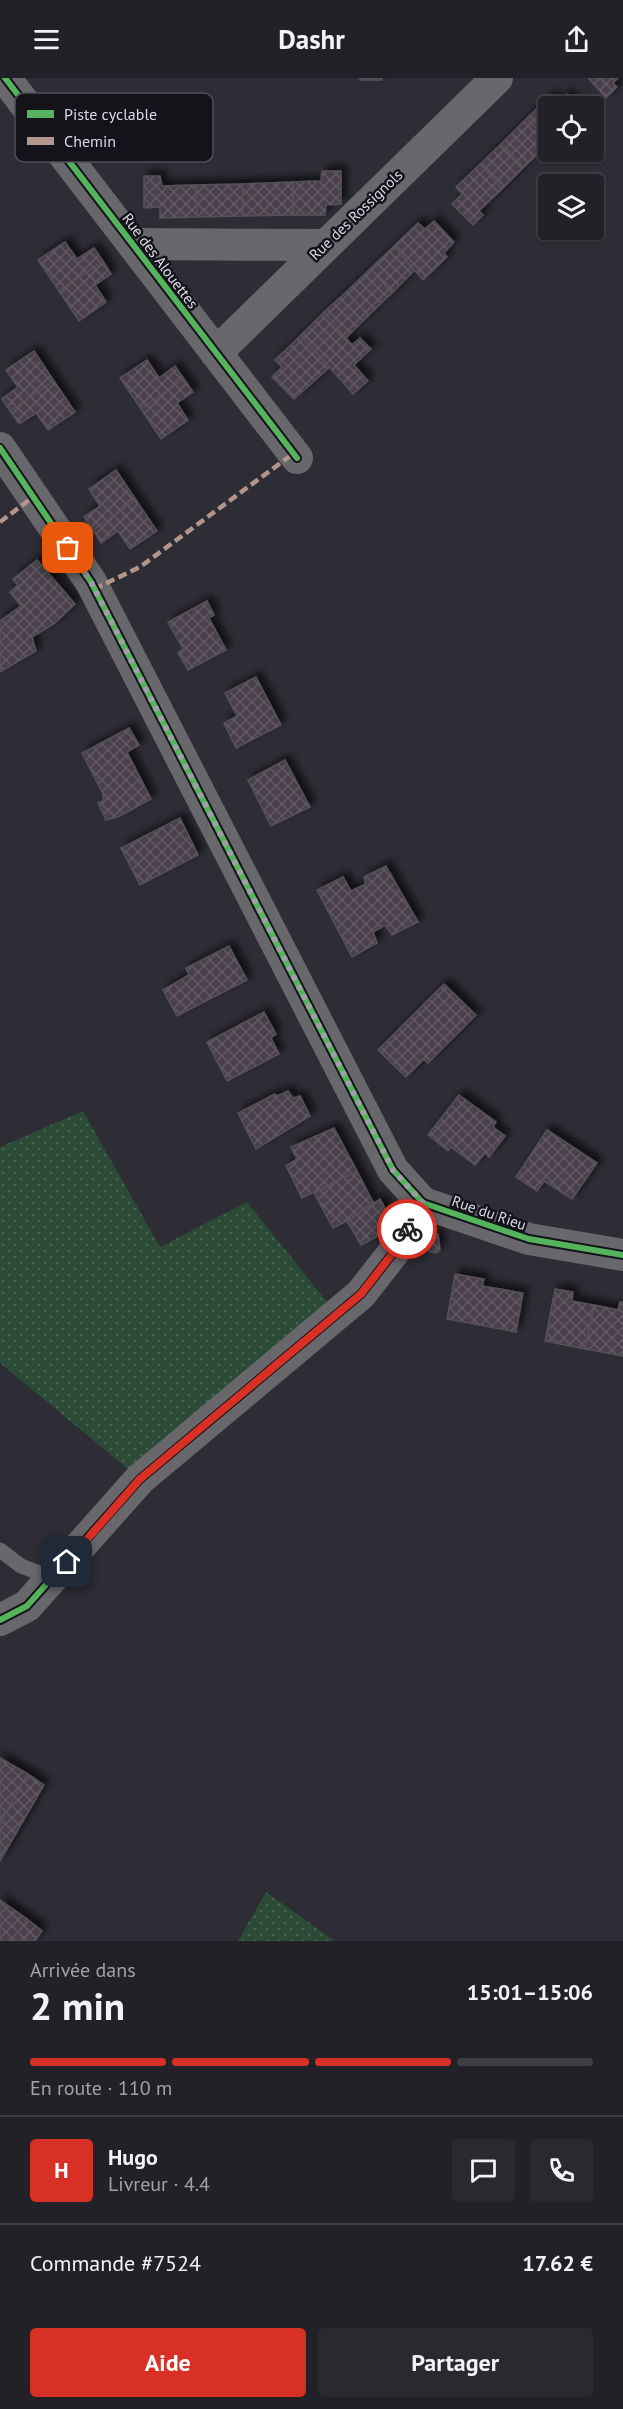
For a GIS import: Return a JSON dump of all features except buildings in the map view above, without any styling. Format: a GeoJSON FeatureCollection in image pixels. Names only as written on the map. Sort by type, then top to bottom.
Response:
{"type":"FeatureCollection","features":[{"type":"Feature","properties":{"kind":"street","name":"Rue des Alouettes"},"geometry":{"type":"LineString","coordinates":[[5,78],[16,93]]}},
{"type":"Feature","properties":{"kind":"street","name":"Rue des Rossignols"},"geometry":{"type":"LineString","coordinates":[[216,352],[497,78]]}},
{"type":"Feature","properties":{"kind":"street","name":"Rue des Alouettes"},"geometry":{"type":"LineString","coordinates":[[69,162],[297,458]]}},
{"type":"Feature","properties":{"kind":"street"},"geometry":{"type":"LineString","coordinates":[[132,244],[326,245]]}},
{"type":"Feature","properties":{"kind":"street","name":"Rue du Rieu"},"geometry":{"type":"LineString","coordinates":[[0,448],[91,582],[393,1170],[423,1203],[529,1239],[623,1255]]}},
{"type":"Feature","properties":{"kind":"street"},"geometry":{"type":"LineString","coordinates":[[0,1620],[27,1606],[140,1479],[361,1294],[393,1253],[423,1203]]}},
{"type":"Feature","properties":{"kind":"lane"},"geometry":{"type":"LineString","coordinates":[[0,1550],[21,1566],[53,1578]]}},
{"type":"Feature","properties":{"kind":"green space"},"geometry":{"type":"Polygon","coordinates":[[[83,1111],[160,1247],[247,1202],[343,1322],[140,1479],[0,1363],[0,1147],[83,1111]]]}},
{"type":"Feature","properties":{"kind":"green space"},"geometry":{"type":"Polygon","coordinates":[[[266,1892],[335,1941],[238,1941],[266,1892]]]}},
{"type":"Feature","properties":{"kind":"marked path"},"geometry":{"type":"LineString","coordinates":[[94,589],[140,567],[294,453]]}},
{"type":"Feature","properties":{"kind":"marked path"},"geometry":{"type":"LineString","coordinates":[[0,522],[33,497]]}},
{"type":"Feature","properties":{"kind":"cycle path"},"geometry":{"type":"LineString","coordinates":[[5,78],[17,93]]}},
{"type":"Feature","properties":{"kind":"cycle path"},"geometry":{"type":"LineString","coordinates":[[70,162],[297,458]]}},
{"type":"Feature","properties":{"kind":"cycle path"},"geometry":{"type":"LineString","coordinates":[[0,448],[91,582],[393,1170],[423,1203],[529,1239],[623,1255]]}},
{"type":"Feature","properties":{"kind":"cycle path"},"geometry":{"type":"LineString","coordinates":[[0,1620],[27,1606],[140,1479],[361,1294],[393,1253],[423,1203]]}},
{"type":"Feature","properties":{"kind":"way so far"},"geometry":{"type":"LineString","coordinates":[[68,548],[91,582],[393,1170],[423,1203],[407,1229]]}},
{"type":"Feature","properties":{"kind":"route"},"geometry":{"type":"LineString","coordinates":[[67,1562],[140,1479],[361,1294],[393,1253],[407,1229]]}}]}
